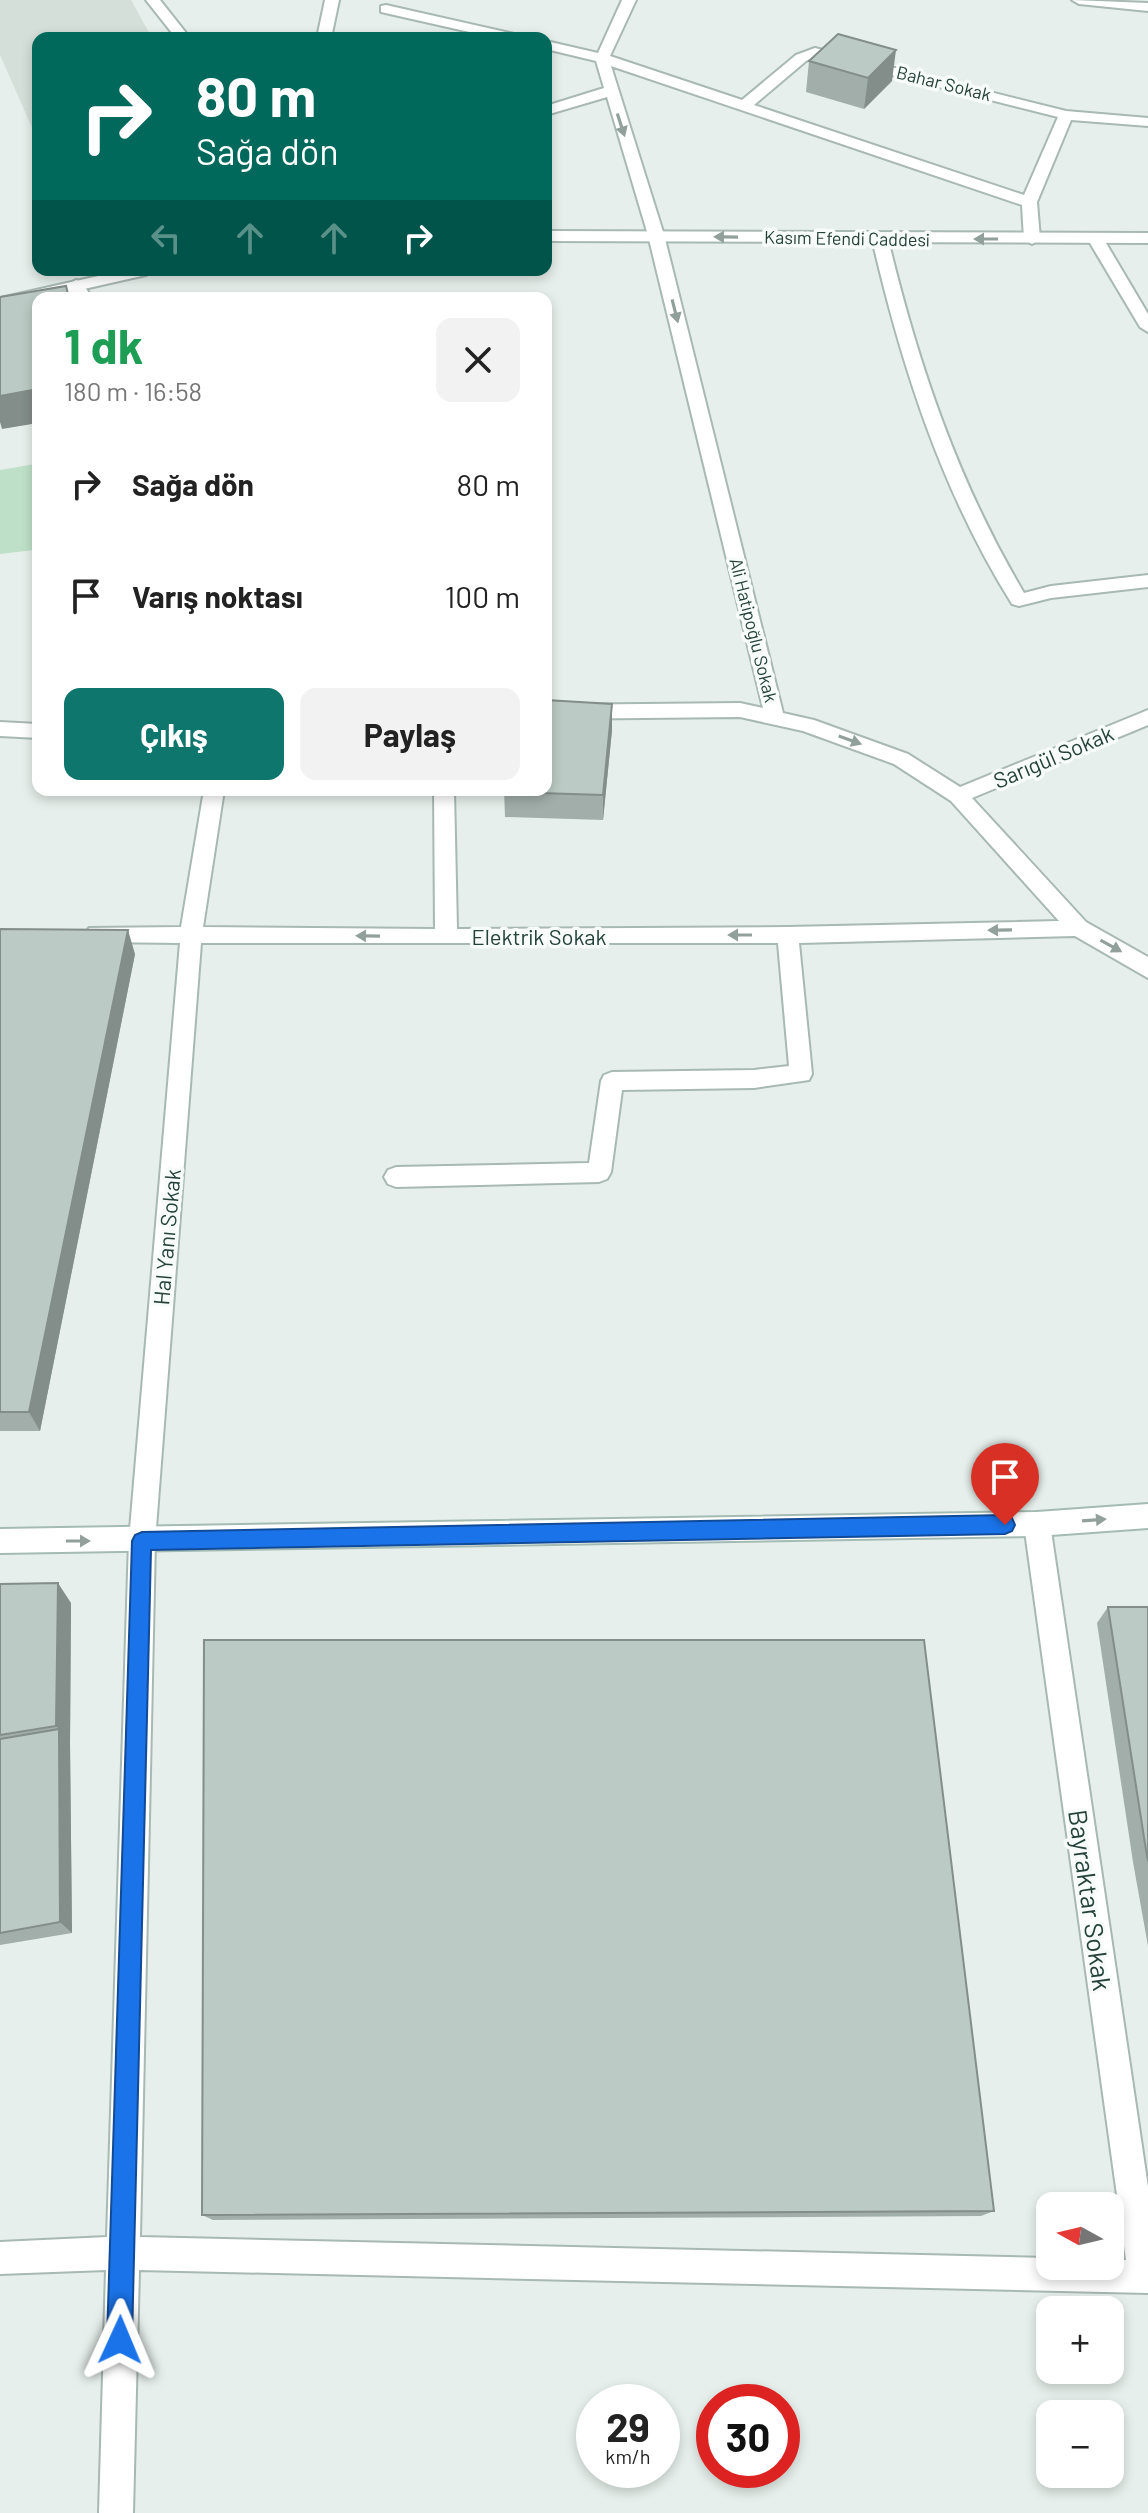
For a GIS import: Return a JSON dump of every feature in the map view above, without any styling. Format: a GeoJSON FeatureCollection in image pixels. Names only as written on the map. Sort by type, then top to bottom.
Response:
{"type":"FeatureCollection","features":[{"type":"Feature","properties":{"kind":"street"},"geometry":{"type":"LineString","coordinates":[[153,0],[178,32]]}},
{"type":"Feature","properties":{"kind":"street"},"geometry":{"type":"LineString","coordinates":[[325,32],[332,0]]}},
{"type":"Feature","properties":{"kind":"street"},"geometry":{"type":"LineString","coordinates":[[602,58],[629,0]]}},
{"type":"Feature","properties":{"kind":"street"},"geometry":{"type":"LineString","coordinates":[[1079,0],[1148,7]]}},
{"type":"Feature","properties":{"kind":"street"},"geometry":{"type":"LineString","coordinates":[[386,9],[488,32]]}},
{"type":"Feature","properties":{"kind":"street"},"geometry":{"type":"LineString","coordinates":[[552,46],[602,58],[1029,202]]}},
{"type":"Feature","properties":{"kind":"street","name":"Bahar Sokak"},"geometry":{"type":"LineString","coordinates":[[744,106],[801,58],[815,52],[1066,115],[1148,122]]}},
{"type":"Feature","properties":{"kind":"street","name":"Ali Hatipoğlu Sokak"},"geometry":{"type":"LineString","coordinates":[[602,58],[656,235],[775,718],[807,725],[901,759],[958,796],[1078,928],[1147,966]]}},
{"type":"Feature","properties":{"kind":"street"},"geometry":{"type":"LineString","coordinates":[[552,109],[610,91]]}},
{"type":"Feature","properties":{"kind":"street"},"geometry":{"type":"LineString","coordinates":[[1032,239],[1029,202],[1066,115]]}},
{"type":"Feature","properties":{"kind":"street","name":"Kasım Efendi Caddesi"},"geometry":{"type":"LineString","coordinates":[[552,236],[1148,238]]}},
{"type":"Feature","properties":{"kind":"street"},"geometry":{"type":"LineString","coordinates":[[1095,238],[1148,327]]}},
{"type":"Feature","properties":{"kind":"street"},"geometry":{"type":"LineString","coordinates":[[880,239],[895,304],[930,423],[985,545],[1019,600],[1051,592],[1148,581]]}},
{"type":"Feature","properties":{"kind":"street"},"geometry":{"type":"LineString","coordinates":[[80,292],[128,276]]}},
{"type":"Feature","properties":{"kind":"street"},"geometry":{"type":"LineString","coordinates":[[0,303],[32,299]]}},
{"type":"Feature","properties":{"kind":"street"},"geometry":{"type":"LineString","coordinates":[[552,712],[740,710],[775,718]]}},
{"type":"Feature","properties":{"kind":"street","name":"Sarıgül Sokak"},"geometry":{"type":"LineString","coordinates":[[958,796],[1148,717]]}},
{"type":"Feature","properties":{"kind":"street"},"geometry":{"type":"LineString","coordinates":[[0,729],[32,731]]}},
{"type":"Feature","properties":{"kind":"street","name":"Hal Yanı Sokak"},"geometry":{"type":"LineString","coordinates":[[116,2513],[142,1541],[191,933],[213,796]]}},
{"type":"Feature","properties":{"kind":"street"},"geometry":{"type":"LineString","coordinates":[[444,796],[446,937]]}},
{"type":"Feature","properties":{"kind":"street","name":"Elektrik Sokak"},"geometry":{"type":"LineString","coordinates":[[80,934],[446,937],[788,935],[1078,928]]}},
{"type":"Feature","properties":{"kind":"street"},"geometry":{"type":"LineString","coordinates":[[396,1177],[599,1172],[612,1081],[754,1079],[801,1074],[788,935]]}},
{"type":"Feature","properties":{"kind":"street"},"geometry":{"type":"LineString","coordinates":[[0,1541],[1037,1524],[1148,1516]]}},
{"type":"Feature","properties":{"kind":"street","name":"Bayraktar Sokak"},"geometry":{"type":"LineString","coordinates":[[1037,1524],[1146,2277]]}},
{"type":"Feature","properties":{"kind":"street"},"geometry":{"type":"LineString","coordinates":[[0,2258],[122,2253],[1146,2277]]}},
{"type":"Feature","properties":{"kind":"shaded area"},"geometry":{"type":"Polygon","coordinates":[[[0,0],[131,0],[149,32],[32,32],[32,128],[0,55],[0,0]]]}},
{"type":"Feature","properties":{"kind":"green space"},"geometry":{"type":"Polygon","coordinates":[[[32,465],[32,550],[0,554],[0,470],[32,465]]]}},
{"type":"Feature","properties":{"kind":"building"},"geometry":{"type":"Polygon","coordinates":[[[838,34],[896,50],[868,78],[809,61],[838,34]]]}},
{"type":"Feature","properties":{"kind":"building"},"geometry":{"type":"Polygon","coordinates":[[[66,286],[68,292],[32,292],[32,390],[0,396],[0,297],[66,286]]]}},
{"type":"Feature","properties":{"kind":"building"},"geometry":{"type":"Polygon","coordinates":[[[552,700],[612,704],[603,795],[552,793],[552,700]]]}},
{"type":"Feature","properties":{"kind":"building"},"geometry":{"type":"Polygon","coordinates":[[[0,929],[128,930],[29,1412],[0,1412],[0,929]]]}},
{"type":"Feature","properties":{"kind":"building"},"geometry":{"type":"Polygon","coordinates":[[[58,1583],[56,1726],[0,1735],[0,1584],[58,1583]]]}},
{"type":"Feature","properties":{"kind":"building"},"geometry":{"type":"Polygon","coordinates":[[[1108,1607],[1148,1607],[1148,1861],[1146,1850],[1108,1607]]]}},
{"type":"Feature","properties":{"kind":"building"},"geometry":{"type":"Polygon","coordinates":[[[204,1640],[924,1640],[994,2211],[202,2215],[204,1640]]]}},
{"type":"Feature","properties":{"kind":"building"},"geometry":{"type":"Polygon","coordinates":[[[59,1729],[60,1922],[0,1933],[0,1739],[59,1729]]]}},
{"type":"Feature","properties":{"kind":"route"},"geometry":{"type":"LineString","coordinates":[[120,2340],[142,1541],[1005,1525]]}}]}
